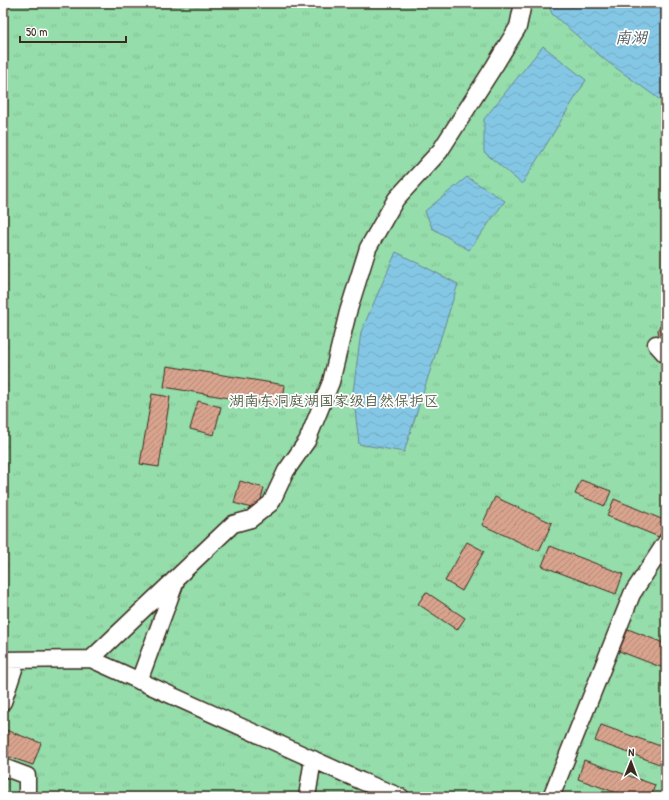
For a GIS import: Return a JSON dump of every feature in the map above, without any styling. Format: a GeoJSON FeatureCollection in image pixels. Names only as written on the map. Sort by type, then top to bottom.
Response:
{"type":"FeatureCollection","features":[{"type":"Feature","properties":{"kind":"street"},"geometry":{"type":"LineString","coordinates":[[91,659],[233,524],[251,519],[271,503],[286,471],[307,441],[331,382],[348,312],[368,248],[396,199],[440,151],[491,71],[518,27],[523,3]]}},
{"type":"Feature","properties":{"kind":"street"},"geometry":{"type":"LineString","coordinates":[[551,797],[632,594],[666,542]]}},
{"type":"Feature","properties":{"kind":"street"},"geometry":{"type":"LineString","coordinates":[[140,681],[177,577]]}},
{"type":"Feature","properties":{"kind":"street"},"geometry":{"type":"LineString","coordinates":[[3,702],[10,660],[91,659],[401,797]]}},
{"type":"Feature","properties":{"kind":"street"},"geometry":{"type":"LineString","coordinates":[[307,797],[313,759]]}},
{"type":"Feature","properties":{"kind":"street"},"geometry":{"type":"LineString","coordinates":[[3,767],[27,776],[27,797]]}},
{"type":"Feature","properties":{"kind":"green space","name":"湖南东洞庭湖国家级自然保护区"},"geometry":{"type":"Polygon","coordinates":[[[3,3],[666,3],[666,797],[3,797],[3,3]]]}},
{"type":"Feature","properties":{"kind":"water","name":"南湖"},"geometry":{"type":"Polygon","coordinates":[[[548,3],[666,3],[666,104],[605,60],[552,14],[548,3]]]}},
{"type":"Feature","properties":{"kind":"water"},"geometry":{"type":"Polygon","coordinates":[[[543,46],[586,80],[522,184],[484,152],[484,119],[543,46]]]}},
{"type":"Feature","properties":{"kind":"water"},"geometry":{"type":"Polygon","coordinates":[[[467,177],[505,201],[469,250],[432,228],[425,211],[467,177]]]}},
{"type":"Feature","properties":{"kind":"water"},"geometry":{"type":"Polygon","coordinates":[[[396,252],[458,284],[404,452],[359,444],[353,392],[361,332],[396,252]]]}},
{"type":"Feature","properties":{"kind":"building"},"geometry":{"type":"Polygon","coordinates":[[[666,322],[666,340],[659,336],[658,330],[660,325],[666,322]]]}},
{"type":"Feature","properties":{"kind":"building"},"geometry":{"type":"Polygon","coordinates":[[[167,366],[285,385],[282,407],[164,387],[167,366]]]}},
{"type":"Feature","properties":{"kind":"building"},"geometry":{"type":"Polygon","coordinates":[[[152,394],[170,397],[159,467],[140,464],[152,394]]]}},
{"type":"Feature","properties":{"kind":"building"},"geometry":{"type":"Polygon","coordinates":[[[198,401],[221,407],[214,435],[190,429],[198,401]]]}},
{"type":"Feature","properties":{"kind":"building"},"geometry":{"type":"Polygon","coordinates":[[[581,480],[611,491],[605,506],[575,494],[581,480]]]}},
{"type":"Feature","properties":{"kind":"building"},"geometry":{"type":"Polygon","coordinates":[[[240,481],[264,488],[258,510],[234,503],[240,481]]]}},
{"type":"Feature","properties":{"kind":"building"},"geometry":{"type":"Polygon","coordinates":[[[495,497],[552,523],[539,551],[482,525],[495,497]]]}},
{"type":"Feature","properties":{"kind":"building"},"geometry":{"type":"Polygon","coordinates":[[[614,499],[666,521],[659,537],[607,516],[614,499]]]}},
{"type":"Feature","properties":{"kind":"building"},"geometry":{"type":"Polygon","coordinates":[[[467,542],[484,551],[462,591],[445,581],[467,542]]]}},
{"type":"Feature","properties":{"kind":"building"},"geometry":{"type":"Polygon","coordinates":[[[550,546],[623,574],[616,594],[542,566],[550,546]]]}},
{"type":"Feature","properties":{"kind":"building"},"geometry":{"type":"Polygon","coordinates":[[[426,592],[465,618],[457,630],[418,604],[426,592]]]}},
{"type":"Feature","properties":{"kind":"building"},"geometry":{"type":"Polygon","coordinates":[[[628,629],[666,644],[666,669],[619,651],[628,629]]]}},
{"type":"Feature","properties":{"kind":"building"},"geometry":{"type":"Polygon","coordinates":[[[601,725],[666,748],[665,766],[595,741],[601,725]]]}},
{"type":"Feature","properties":{"kind":"building"},"geometry":{"type":"Polygon","coordinates":[[[3,729],[41,743],[33,765],[3,755],[3,729]]]}},
{"type":"Feature","properties":{"kind":"building"},"geometry":{"type":"Polygon","coordinates":[[[584,760],[655,785],[651,797],[628,797],[578,779],[584,760]]]}}]}
